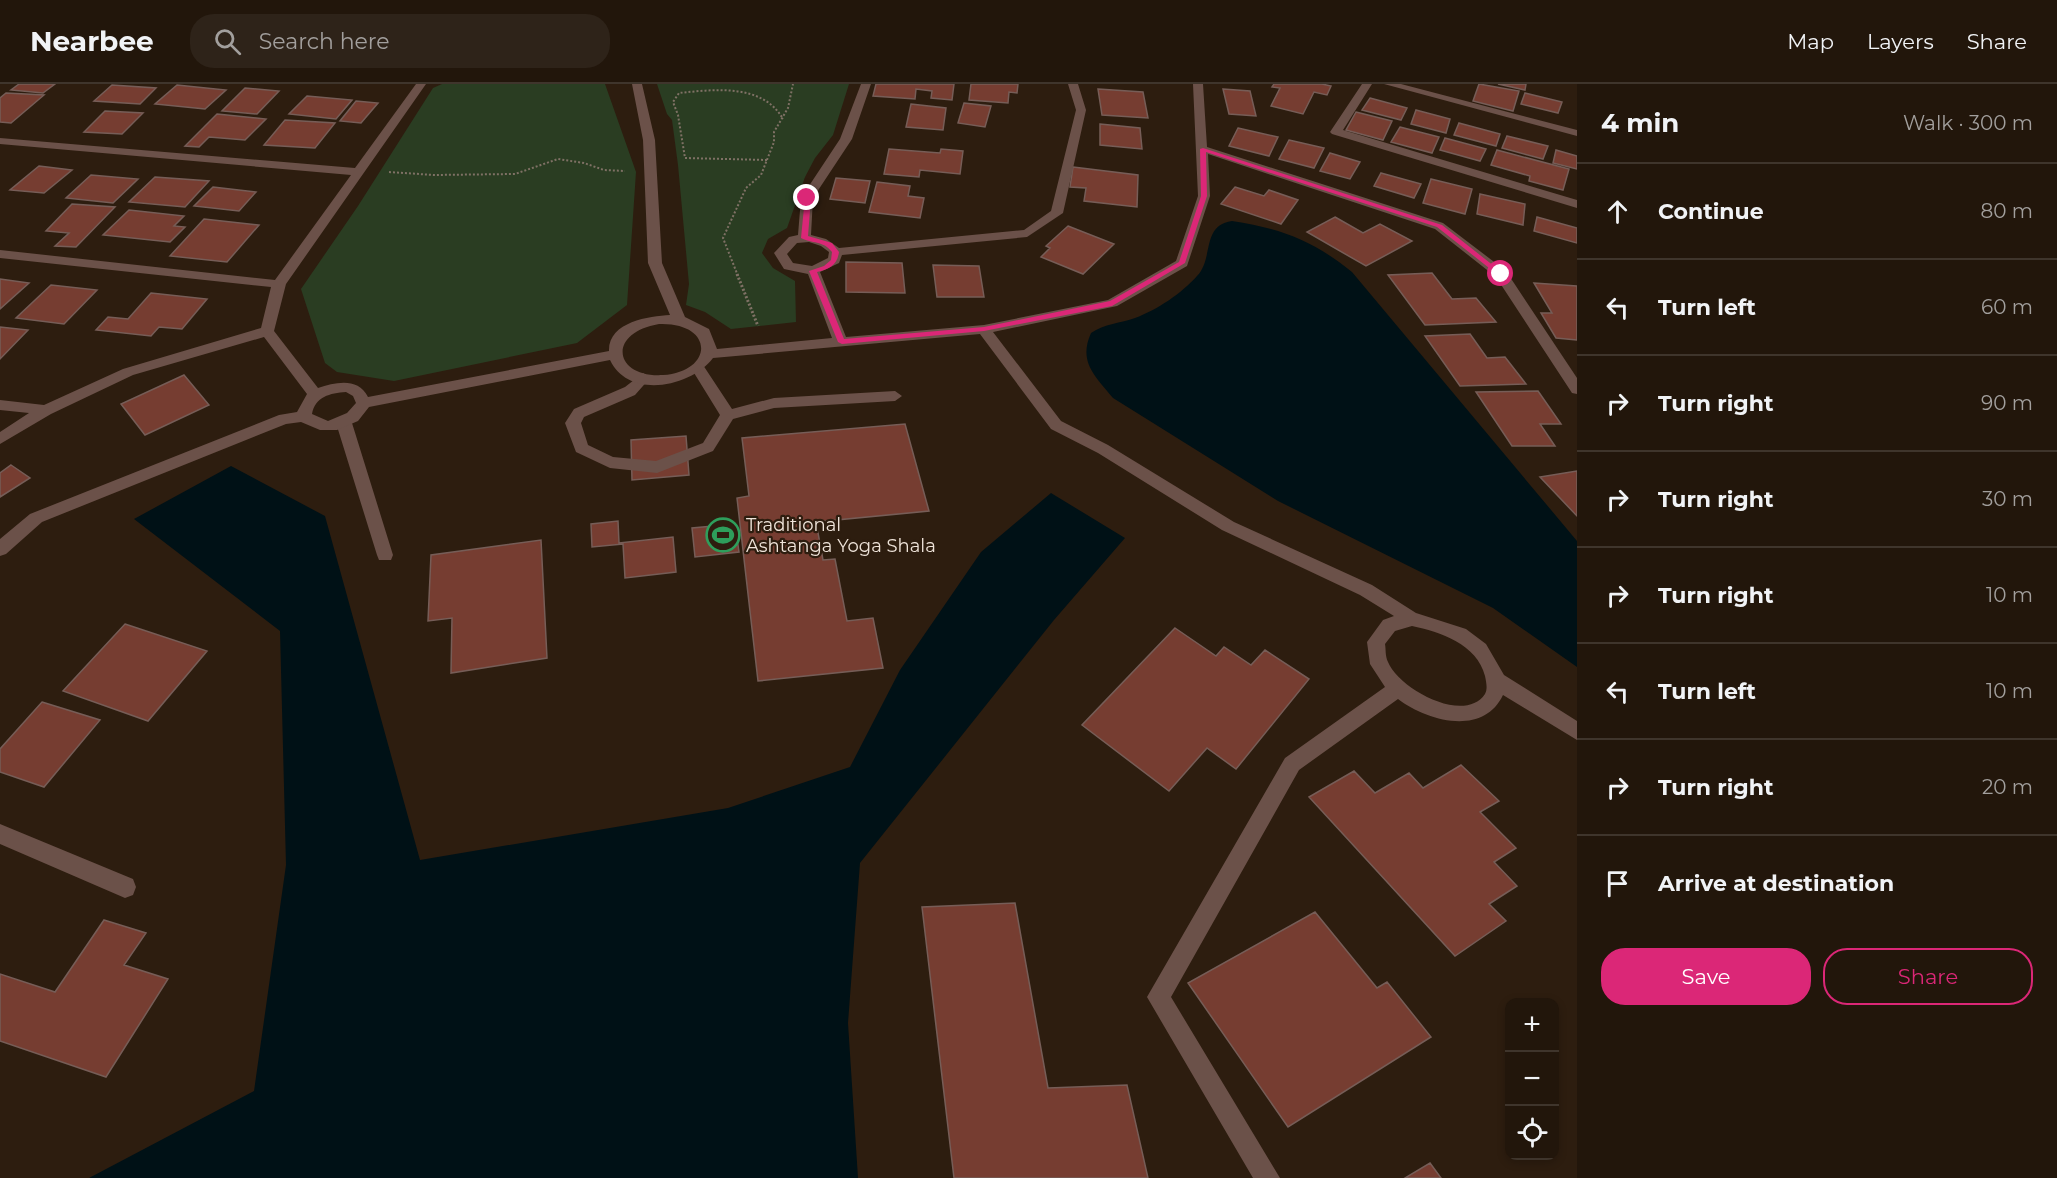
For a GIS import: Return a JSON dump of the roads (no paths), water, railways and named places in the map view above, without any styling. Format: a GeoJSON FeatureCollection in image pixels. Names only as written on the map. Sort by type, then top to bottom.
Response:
{"type":"FeatureCollection","features":[{"type":"Feature","properties":{"kind":"street"},"geometry":{"type":"LineString","coordinates":[[267,331],[279,284],[421,84]]}},
{"type":"Feature","properties":{"kind":"street"},"geometry":{"type":"LineString","coordinates":[[638,84],[649,140],[655,263],[679,320]]}},
{"type":"Feature","properties":{"kind":"street"},"geometry":{"type":"LineString","coordinates":[[804,238],[807,198],[846,139],[866,84]]}},
{"type":"Feature","properties":{"kind":"street"},"geometry":{"type":"LineString","coordinates":[[836,252],[1027,233],[1057,213],[1081,110],[1073,84]]}},
{"type":"Feature","properties":{"kind":"street"},"geometry":{"type":"LineString","coordinates":[[709,354],[984,329],[1112,303],[1182,263],[1204,196],[1198,84]]}},
{"type":"Feature","properties":{"kind":"street"},"geometry":{"type":"LineString","coordinates":[[1367,84],[1336,132],[1577,204]]}},
{"type":"Feature","properties":{"kind":"street"},"geometry":{"type":"LineString","coordinates":[[1389,84],[1577,133]]}},
{"type":"Feature","properties":{"kind":"street"},"geometry":{"type":"LineString","coordinates":[[0,141],[360,172]]}},
{"type":"Feature","properties":{"kind":"street"},"geometry":{"type":"LineString","coordinates":[[1203,149],[1439,226],[1501,274],[1577,389]]}},
{"type":"Feature","properties":{"kind":"street"},"geometry":{"type":"LineString","coordinates":[[804,238],[818,239],[830,244],[836,252],[834,260],[826,267],[813,271],[800,270],[782,260],[780,253],[784,246],[804,238]]}},
{"type":"Feature","properties":{"kind":"street"},"geometry":{"type":"LineString","coordinates":[[0,254],[279,284]]}},
{"type":"Feature","properties":{"kind":"street"},"geometry":{"type":"LineString","coordinates":[[813,271],[842,342]]}},
{"type":"Feature","properties":{"kind":"street"},"geometry":{"type":"LineString","coordinates":[[662,319],[679,320],[704,332],[710,345],[709,354],[698,368],[680,377],[663,380],[644,378],[629,373],[619,365],[615,354],[620,339],[634,326],[662,319]]}},
{"type":"Feature","properties":{"kind":"street"},"geometry":{"type":"LineString","coordinates":[[984,329],[1056,425],[1103,449],[1228,526],[1366,590],[1412,619],[1440,624],[1467,638],[1488,658],[1497,681],[1492,700],[1476,712],[1450,714],[1422,705],[1397,689],[1379,665],[1376,642],[1389,626],[1412,619]]}},
{"type":"Feature","properties":{"kind":"street"},"geometry":{"type":"LineString","coordinates":[[267,331],[315,394]]}},
{"type":"Feature","properties":{"kind":"street"},"geometry":{"type":"LineString","coordinates":[[0,439],[46,410],[128,372],[267,331]]}},
{"type":"Feature","properties":{"kind":"street"},"geometry":{"type":"LineString","coordinates":[[364,403],[615,354]]}},
{"type":"Feature","properties":{"kind":"street"},"geometry":{"type":"LineString","coordinates":[[698,368],[728,415]]}},
{"type":"Feature","properties":{"kind":"street"},"geometry":{"type":"LineString","coordinates":[[644,378],[630,392],[579,413],[573,423],[581,448],[610,462],[657,467],[708,447],[728,415],[774,403],[895,396]]}},
{"type":"Feature","properties":{"kind":"street"},"geometry":{"type":"LineString","coordinates":[[304,416],[305,405],[315,394],[331,388],[348,387],[359,393],[364,403]]}},
{"type":"Feature","properties":{"kind":"street"},"geometry":{"type":"LineString","coordinates":[[304,416],[312,424],[327,427],[344,423],[358,414],[364,403]]}},
{"type":"Feature","properties":{"kind":"street"},"geometry":{"type":"LineString","coordinates":[[0,405],[46,410]]}},
{"type":"Feature","properties":{"kind":"street"},"geometry":{"type":"LineString","coordinates":[[0,549],[36,518],[284,419],[304,416]]}},
{"type":"Feature","properties":{"kind":"street"},"geometry":{"type":"LineString","coordinates":[[344,423],[385,555]]}},
{"type":"Feature","properties":{"kind":"street"},"geometry":{"type":"LineString","coordinates":[[1497,681],[1577,731]]}},
{"type":"Feature","properties":{"kind":"street"},"geometry":{"type":"LineString","coordinates":[[1267,1178],[1158,997],[1292,764],[1397,689]]}},
{"type":"Feature","properties":{"kind":"street"},"geometry":{"type":"LineString","coordinates":[[0,834],[125,887]]}},
{"type":"Feature","properties":{"kind":"place","name":"Traditional Ashtanga Yoga Shala"},"geometry":{"type":"Point","coordinates":[723,535]}}]}
